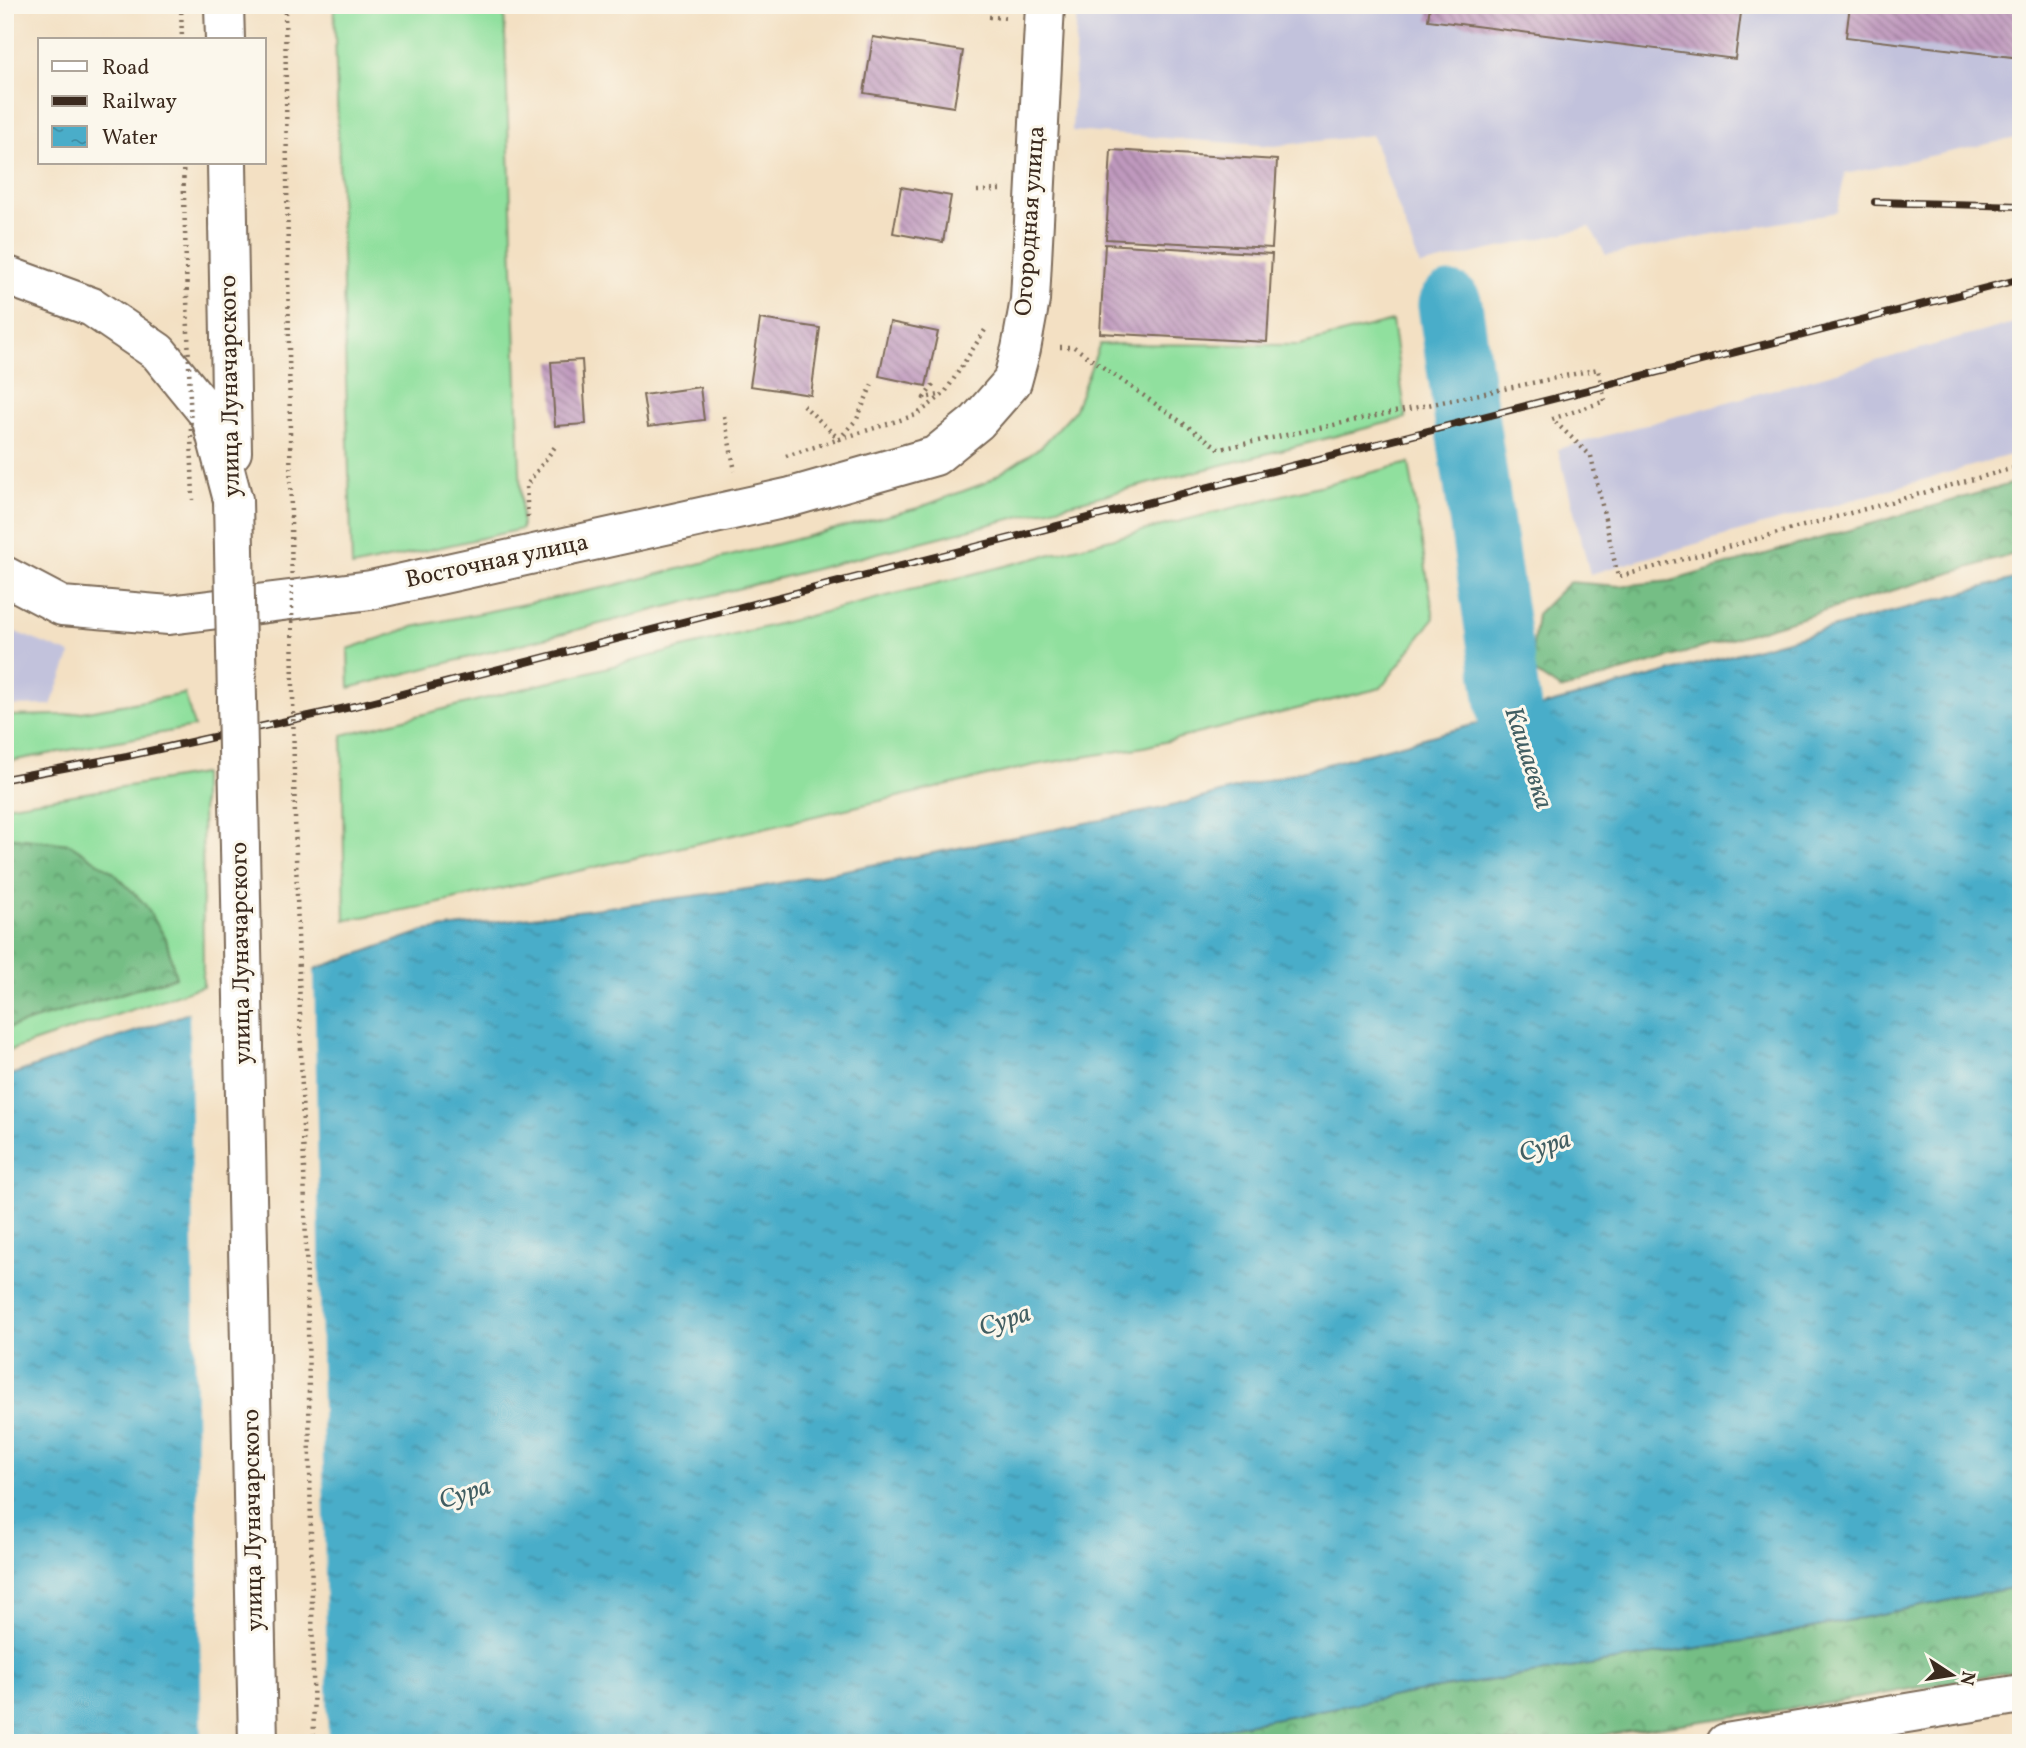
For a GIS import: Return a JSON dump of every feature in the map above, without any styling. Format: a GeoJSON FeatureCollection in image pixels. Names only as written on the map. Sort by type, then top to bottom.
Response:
{"type":"FeatureCollection","features":[{"type":"Feature","properties":{"kind":"main road"},"geometry":{"type":"LineString","coordinates":[[224,5],[225,38]]}},
{"type":"Feature","properties":{"kind":"main road","name":"Огородная улица"},"geometry":{"type":"LineString","coordinates":[[977,422],[1012,382],[1030,300],[1029,12]]}},
{"type":"Feature","properties":{"kind":"main road","name":"улица Луначарского"},"geometry":{"type":"LineString","coordinates":[[227,164],[258,1743]]}},
{"type":"Feature","properties":{"kind":"main road"},"geometry":{"type":"LineString","coordinates":[[5,275],[92,307],[158,352],[211,417],[233,500]]}},
{"type":"Feature","properties":{"kind":"main road","name":"Восточная улица"},"geometry":{"type":"LineString","coordinates":[[5,576],[62,606],[169,615],[371,590],[791,497],[935,456],[977,422]]}},
{"type":"Feature","properties":{"kind":"main road"},"geometry":{"type":"LineString","coordinates":[[1726,1743],[2021,1694]]}},
{"type":"Feature","properties":{"kind":"path"},"geometry":{"type":"LineString","coordinates":[[181,5],[182,38]]}},
{"type":"Feature","properties":{"kind":"path"},"geometry":{"type":"LineString","coordinates":[[285,5],[294,777],[308,1340],[314,1743]]}},
{"type":"Feature","properties":{"kind":"path"},"geometry":{"type":"LineString","coordinates":[[989,16],[1029,12]]}},
{"type":"Feature","properties":{"kind":"path"},"geometry":{"type":"LineString","coordinates":[[977,191],[1001,190],[1002,177]]}},
{"type":"Feature","properties":{"kind":"path"},"geometry":{"type":"LineString","coordinates":[[774,460],[916,415],[944,394],[986,328]]}},
{"type":"Feature","properties":{"kind":"path"},"geometry":{"type":"LineString","coordinates":[[1021,349],[1074,347],[1220,449],[1598,369],[1605,401],[1552,419],[1591,456],[1618,577],[2021,466]]}},
{"type":"Feature","properties":{"kind":"path"},"geometry":{"type":"LineString","coordinates":[[839,439],[857,419],[873,383]]}},
{"type":"Feature","properties":{"kind":"path"},"geometry":{"type":"LineString","coordinates":[[933,385],[924,398],[944,394]]}},
{"type":"Feature","properties":{"kind":"path"},"geometry":{"type":"LineString","coordinates":[[803,405],[839,439]]}},
{"type":"Feature","properties":{"kind":"path"},"geometry":{"type":"LineString","coordinates":[[724,415],[735,472]]}},
{"type":"Feature","properties":{"kind":"path"},"geometry":{"type":"LineString","coordinates":[[541,515],[528,518],[526,486],[557,444]]}},
{"type":"Feature","properties":{"kind":"path"},"geometry":{"type":"LineString","coordinates":[[722,475],[748,468]]}},
{"type":"Feature","properties":{"kind":"shaded area"},"geometry":{"type":"Polygon","coordinates":[[[1077,5],[2021,5],[2021,137],[1845,174],[1837,212],[1606,255],[1590,227],[1420,266],[1372,135],[1274,146],[1072,131],[1077,5]]]}},
{"type":"Feature","properties":{"kind":"shaded area"},"geometry":{"type":"Polygon","coordinates":[[[2021,321],[2021,452],[1590,574],[1558,449],[2021,321]]]}},
{"type":"Feature","properties":{"kind":"shaded area"},"geometry":{"type":"Polygon","coordinates":[[[5,628],[71,654],[51,705],[5,706],[5,628]]]}},
{"type":"Feature","properties":{"kind":"green space"},"geometry":{"type":"Polygon","coordinates":[[[334,5],[504,5],[522,529],[352,567],[334,5]]]}},
{"type":"Feature","properties":{"kind":"green space"},"geometry":{"type":"Polygon","coordinates":[[[1392,321],[1406,418],[349,688],[348,649],[413,627],[612,586],[918,508],[985,483],[1042,446],[1074,411],[1100,344],[1299,345],[1392,321]]]}},
{"type":"Feature","properties":{"kind":"green space"},"geometry":{"type":"Polygon","coordinates":[[[1409,463],[1434,618],[1381,688],[1144,747],[1035,765],[427,906],[345,920],[342,735],[1409,463]]]}},
{"type":"Feature","properties":{"kind":"green space"},"geometry":{"type":"Polygon","coordinates":[[[2021,481],[2021,552],[1561,690],[1530,669],[1537,614],[1569,582],[1619,586],[1671,581],[2021,481]]]}},
{"type":"Feature","properties":{"kind":"green space"},"geometry":{"type":"Polygon","coordinates":[[[185,694],[194,727],[5,762],[5,716],[64,715],[185,694]]]}},
{"type":"Feature","properties":{"kind":"green space"},"geometry":{"type":"Polygon","coordinates":[[[202,774],[203,986],[5,1052],[5,806],[202,774]]]}},
{"type":"Feature","properties":{"kind":"green space"},"geometry":{"type":"Polygon","coordinates":[[[5,837],[70,844],[113,872],[144,903],[166,939],[176,977],[5,1029],[5,837]]]}},
{"type":"Feature","properties":{"kind":"green space"},"geometry":{"type":"Polygon","coordinates":[[[2021,1586],[2021,1670],[1830,1703],[1547,1743],[1145,1743],[1411,1693],[1762,1638],[2021,1586]]]}},
{"type":"Feature","properties":{"kind":"water","name":"Сура"},"geometry":{"type":"Polygon","coordinates":[[[2021,577],[2021,1586],[1762,1638],[1411,1693],[1145,1743],[5,1743],[5,1077],[424,931],[754,888],[1168,807],[2021,577]]]}},
{"type":"Feature","properties":{"kind":"pier"},"geometry":{"type":"Polygon","coordinates":[[[314,965],[328,1743],[202,1743],[189,1009],[314,965]]]}},
{"type":"Feature","properties":{"kind":"building"},"geometry":{"type":"Polygon","coordinates":[[[1430,5],[1742,5],[1735,59],[1428,20],[1430,5]]]}},
{"type":"Feature","properties":{"kind":"building"},"geometry":{"type":"Polygon","coordinates":[[[1850,5],[2021,5],[2021,58],[1846,37],[1850,5]]]}},
{"type":"Feature","properties":{"kind":"building"},"geometry":{"type":"Polygon","coordinates":[[[873,37],[963,51],[954,107],[864,93],[873,37]]]}},
{"type":"Feature","properties":{"kind":"building"},"geometry":{"type":"Polygon","coordinates":[[[1111,150],[1277,160],[1272,248],[1106,239],[1111,150]]]}},
{"type":"Feature","properties":{"kind":"building"},"geometry":{"type":"Polygon","coordinates":[[[901,187],[951,196],[943,242],[893,233],[901,187]]]}},
{"type":"Feature","properties":{"kind":"building"},"geometry":{"type":"Polygon","coordinates":[[[1105,244],[1272,254],[1267,342],[1100,333],[1105,244]]]}},
{"type":"Feature","properties":{"kind":"building"},"geometry":{"type":"Polygon","coordinates":[[[760,319],[820,328],[811,395],[750,386],[760,319]]]}},
{"type":"Feature","properties":{"kind":"building"},"geometry":{"type":"Polygon","coordinates":[[[890,322],[938,332],[926,386],[879,376],[890,322]]]}},
{"type":"Feature","properties":{"kind":"building"},"geometry":{"type":"Polygon","coordinates":[[[582,360],[586,424],[555,426],[551,362],[582,360]]]}},
{"type":"Feature","properties":{"kind":"building"},"geometry":{"type":"Polygon","coordinates":[[[700,387],[704,420],[648,427],[643,395],[700,387]]]}},
{"type":"Feature","properties":{"kind":"waterway","name":"Кашаевка"},"geometry":{"type":"LineString","coordinates":[[1450,305],[1510,716],[1541,799]]}},
{"type":"Feature","properties":{"kind":"railway"},"geometry":{"type":"LineString","coordinates":[[1875,202],[2021,206]]}},
{"type":"Feature","properties":{"kind":"railway"},"geometry":{"type":"LineString","coordinates":[[5,779],[127,756],[355,706],[2021,279]]}}]}
